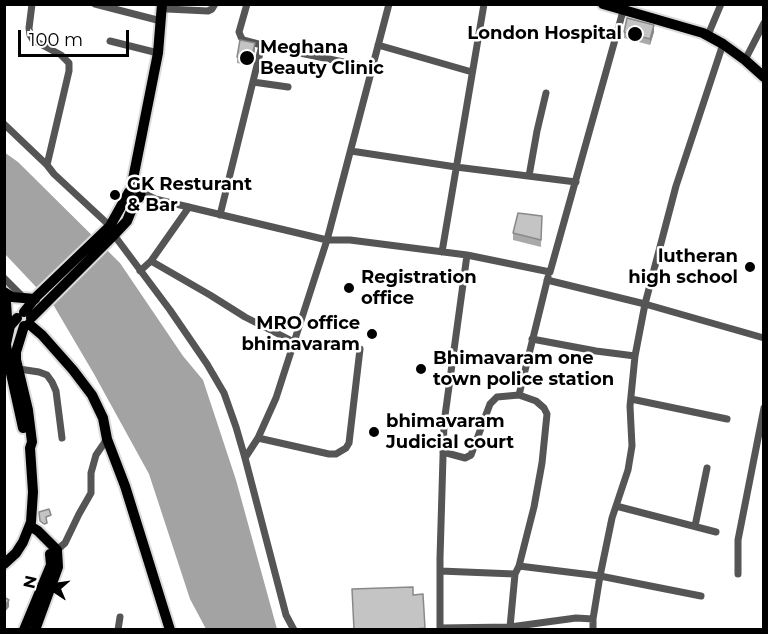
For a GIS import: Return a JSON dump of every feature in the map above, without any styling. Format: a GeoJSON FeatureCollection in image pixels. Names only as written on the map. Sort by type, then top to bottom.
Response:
{"type":"FeatureCollection","features":[{"type":"Feature","properties":{"kind":"main road"},"geometry":{"type":"LineString","coordinates":[[603,4],[625,7],[703,33],[723,44],[764,76]]}},
{"type":"Feature","properties":{"kind":"main road"},"geometry":{"type":"LineString","coordinates":[[138,172],[165,6]]}},
{"type":"Feature","properties":{"kind":"main road"},"geometry":{"type":"LineString","coordinates":[[11,369],[24,318],[35,300],[110,233],[127,221],[163,54],[167,22],[165,6]]}},
{"type":"Feature","properties":{"kind":"main road"},"geometry":{"type":"LineString","coordinates":[[6,299],[35,300]]}},
{"type":"Feature","properties":{"kind":"main road"},"geometry":{"type":"LineString","coordinates":[[6,299],[42,335],[92,395],[103,418],[107,439],[125,486],[170,630]]}},
{"type":"Feature","properties":{"kind":"main road"},"geometry":{"type":"LineString","coordinates":[[6,299],[8,333]]}},
{"type":"Feature","properties":{"kind":"main road"},"geometry":{"type":"LineString","coordinates":[[5,565],[23,542],[31,522],[33,492],[30,448],[27,445],[6,344],[10,326],[24,318]]}},
{"type":"Feature","properties":{"kind":"main road"},"geometry":{"type":"LineString","coordinates":[[28,529],[38,531],[53,551],[51,565],[28,629]]}},
{"type":"Feature","properties":{"kind":"street"},"geometry":{"type":"LineString","coordinates":[[33,4],[29,28],[33,40],[61,55],[69,63],[47,165]]}},
{"type":"Feature","properties":{"kind":"street"},"geometry":{"type":"LineString","coordinates":[[95,4],[161,21]]}},
{"type":"Feature","properties":{"kind":"street"},"geometry":{"type":"LineString","coordinates":[[165,6],[208,11],[215,4]]}},
{"type":"Feature","properties":{"kind":"street"},"geometry":{"type":"LineString","coordinates":[[247,4],[239,32],[243,40],[372,68]]}},
{"type":"Feature","properties":{"kind":"street"},"geometry":{"type":"LineString","coordinates":[[245,458],[258,438],[276,398],[327,240],[389,4]]}},
{"type":"Feature","properties":{"kind":"street"},"geometry":{"type":"LineString","coordinates":[[441,252],[484,4]]}},
{"type":"Feature","properties":{"kind":"street"},"geometry":{"type":"LineString","coordinates":[[708,36],[721,4]]}},
{"type":"Feature","properties":{"kind":"street"},"geometry":{"type":"LineString","coordinates":[[519,395],[547,280],[625,7]]}},
{"type":"Feature","properties":{"kind":"street"},"geometry":{"type":"LineString","coordinates":[[745,60],[764,22]]}},
{"type":"Feature","properties":{"kind":"street"},"geometry":{"type":"LineString","coordinates":[[110,41],[158,53]]}},
{"type":"Feature","properties":{"kind":"street"},"geometry":{"type":"LineString","coordinates":[[593,630],[600,576],[612,518],[628,470],[632,446],[631,399],[635,356],[645,304],[676,186],[723,44]]}},
{"type":"Feature","properties":{"kind":"street"},"geometry":{"type":"LineString","coordinates":[[220,215],[262,45]]}},
{"type":"Feature","properties":{"kind":"street"},"geometry":{"type":"LineString","coordinates":[[378,45],[472,72]]}},
{"type":"Feature","properties":{"kind":"street"},"geometry":{"type":"LineString","coordinates":[[253,82],[288,87]]}},
{"type":"Feature","properties":{"kind":"street"},"geometry":{"type":"LineString","coordinates":[[529,176],[546,93]]}},
{"type":"Feature","properties":{"kind":"street"},"geometry":{"type":"LineString","coordinates":[[4,124],[47,165],[110,233],[177,318],[207,363],[224,393],[236,427],[286,615],[294,630]]}},
{"type":"Feature","properties":{"kind":"street"},"geometry":{"type":"LineString","coordinates":[[351,151],[576,182]]}},
{"type":"Feature","properties":{"kind":"street"},"geometry":{"type":"LineString","coordinates":[[133,197],[155,199],[327,240],[350,240],[466,255],[550,272]]}},
{"type":"Feature","properties":{"kind":"street"},"geometry":{"type":"LineString","coordinates":[[140,271],[151,261],[189,207]]}},
{"type":"Feature","properties":{"kind":"street"},"geometry":{"type":"LineString","coordinates":[[466,255],[444,423],[440,629],[510,627],[576,618],[593,619]]}},
{"type":"Feature","properties":{"kind":"street"},"geometry":{"type":"LineString","coordinates":[[151,261],[245,317],[294,342]]}},
{"type":"Feature","properties":{"kind":"street"},"geometry":{"type":"LineString","coordinates":[[4,278],[35,300]]}},
{"type":"Feature","properties":{"kind":"street"},"geometry":{"type":"LineString","coordinates":[[547,280],[645,304],[764,338]]}},
{"type":"Feature","properties":{"kind":"street"},"geometry":{"type":"LineString","coordinates":[[532,339],[635,356]]}},
{"type":"Feature","properties":{"kind":"street"},"geometry":{"type":"LineString","coordinates":[[258,438],[329,454],[336,454],[346,448],[349,443],[360,349]]}},
{"type":"Feature","properties":{"kind":"street"},"geometry":{"type":"LineString","coordinates":[[11,369],[47,375],[56,392],[62,438]]}},
{"type":"Feature","properties":{"kind":"street"},"geometry":{"type":"LineString","coordinates":[[443,452],[465,458],[471,455],[490,404],[497,397],[519,395],[536,401],[547,414],[542,463],[534,507],[519,566],[514,574],[510,627]]}},
{"type":"Feature","properties":{"kind":"street"},"geometry":{"type":"LineString","coordinates":[[631,399],[727,419]]}},
{"type":"Feature","properties":{"kind":"street"},"geometry":{"type":"LineString","coordinates":[[738,574],[738,540],[764,408]]}},
{"type":"Feature","properties":{"kind":"street"},"geometry":{"type":"LineString","coordinates":[[53,551],[65,543],[91,493],[91,474],[96,455],[107,439]]}},
{"type":"Feature","properties":{"kind":"street"},"geometry":{"type":"LineString","coordinates":[[694,526],[707,468]]}},
{"type":"Feature","properties":{"kind":"street"},"geometry":{"type":"LineString","coordinates":[[616,506],[716,532]]}},
{"type":"Feature","properties":{"kind":"street"},"geometry":{"type":"LineString","coordinates":[[519,566],[600,576],[702,596]]}},
{"type":"Feature","properties":{"kind":"street"},"geometry":{"type":"LineString","coordinates":[[440,571],[514,574]]}},
{"type":"Feature","properties":{"kind":"street"},"geometry":{"type":"LineString","coordinates":[[118,630],[120,617]]}},
{"type":"Feature","properties":{"kind":"shaded area"},"geometry":{"type":"Polygon","coordinates":[[[4,152],[18,162],[120,263],[183,356],[203,380],[236,480],[277,629],[206,629],[190,599],[149,474],[54,306],[5,254],[4,152]]]}},
{"type":"Feature","properties":{"kind":"building"},"geometry":{"type":"Polygon","coordinates":[[[627,18],[654,25],[650,39],[624,32],[627,18]]]}},
{"type":"Feature","properties":{"kind":"building"},"geometry":{"type":"Polygon","coordinates":[[[240,40],[255,43],[251,60],[237,57],[240,40]]]}},
{"type":"Feature","properties":{"kind":"building"},"geometry":{"type":"Polygon","coordinates":[[[518,213],[542,216],[541,240],[513,233],[518,213]]]}},
{"type":"Feature","properties":{"kind":"building"},"geometry":{"type":"Polygon","coordinates":[[[49,509],[51,515],[46,517],[47,523],[44,524],[40,521],[39,512],[49,509]]]}},
{"type":"Feature","properties":{"kind":"building"},"geometry":{"type":"Polygon","coordinates":[[[413,587],[413,595],[423,594],[425,628],[354,630],[352,589],[413,587]]]}},
{"type":"Feature","properties":{"kind":"building"},"geometry":{"type":"Polygon","coordinates":[[[4,597],[9,600],[4,607],[4,597]]]}},
{"type":"Feature","properties":{"kind":"place","name":"London Hospital"},"geometry":{"type":"Point","coordinates":[635,34]}},
{"type":"Feature","properties":{"kind":"place","name":"Meghana Beauty Clinic"},"geometry":{"type":"Point","coordinates":[247,58]}},
{"type":"Feature","properties":{"kind":"place","name":"GK Resturant & Bar"},"geometry":{"type":"Point","coordinates":[115,195]}},
{"type":"Feature","properties":{"kind":"place","name":"lutheran high school"},"geometry":{"type":"Point","coordinates":[750,267]}},
{"type":"Feature","properties":{"kind":"place","name":"Registration office"},"geometry":{"type":"Point","coordinates":[349,288]}},
{"type":"Feature","properties":{"kind":"place","name":"MRO office bhimavaram"},"geometry":{"type":"Point","coordinates":[372,334]}},
{"type":"Feature","properties":{"kind":"place","name":"Bhimavaram one town police station"},"geometry":{"type":"Point","coordinates":[421,369]}},
{"type":"Feature","properties":{"kind":"place","name":"bhimavaram Judicial court"},"geometry":{"type":"Point","coordinates":[374,432]}}]}
